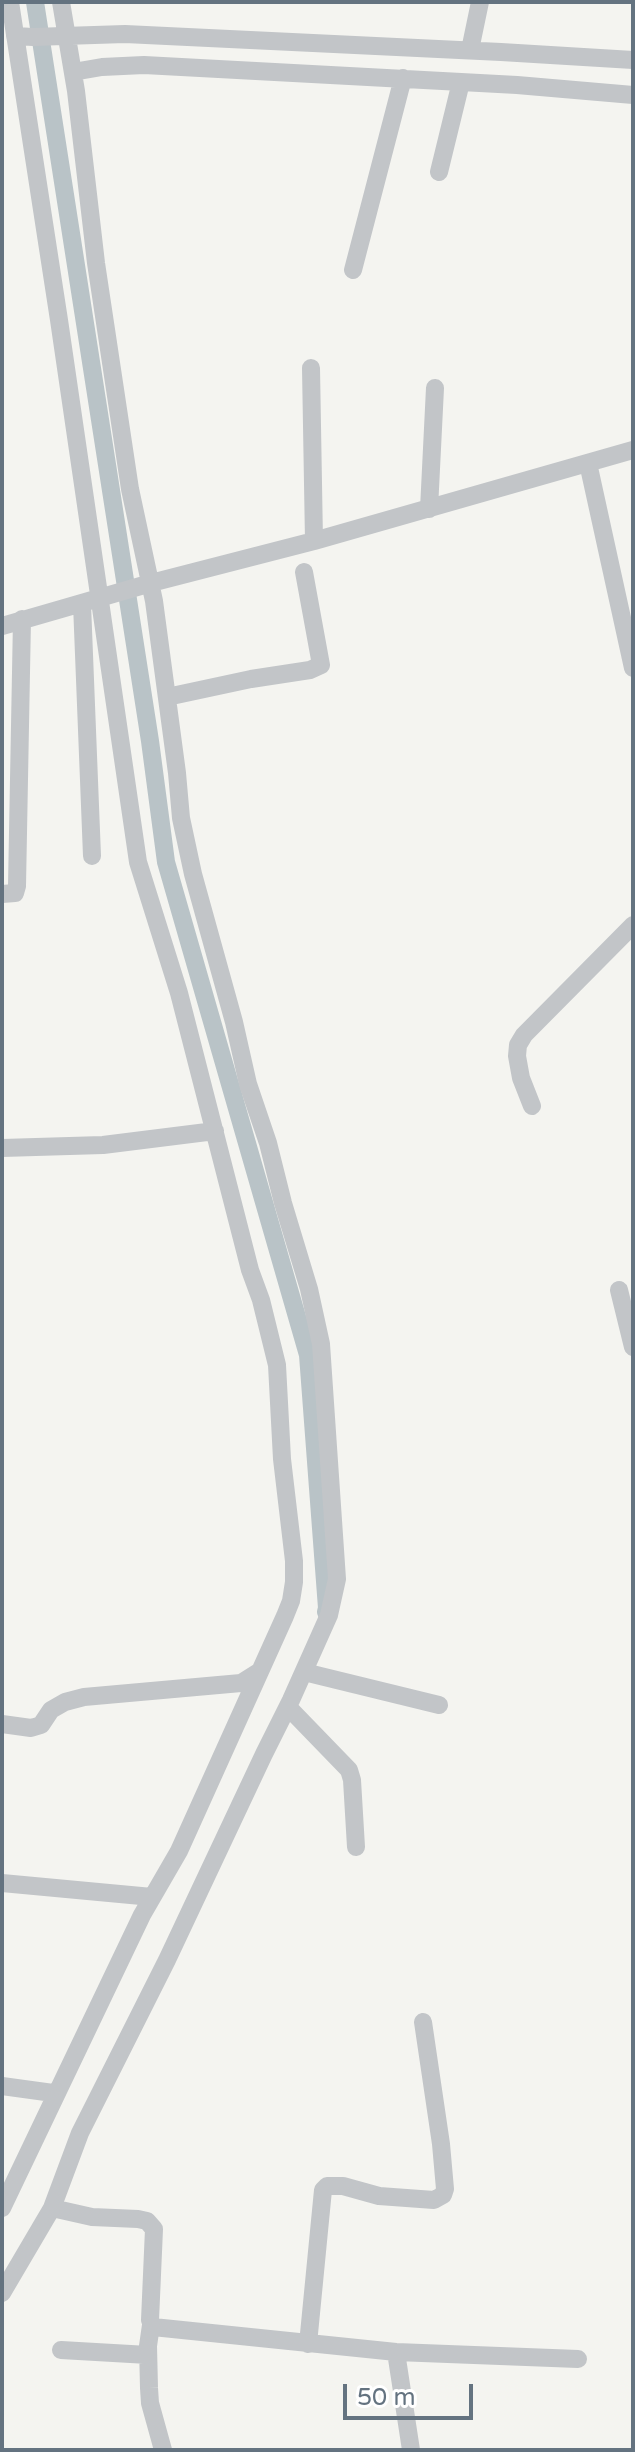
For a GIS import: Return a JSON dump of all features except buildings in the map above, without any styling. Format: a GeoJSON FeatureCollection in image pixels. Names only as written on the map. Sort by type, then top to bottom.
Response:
{"type":"FeatureCollection","features":[{"type":"Feature","properties":{"kind":"street"},"geometry":{"type":"LineString","coordinates":[[2,2208],[152,1897],[179,1851],[291,1601],[294,1561],[282,1459],[277,1365],[179,993],[138,862],[24,37],[10,2]]}},
{"type":"Feature","properties":{"kind":"street"},"geometry":{"type":"LineString","coordinates":[[2,2293],[52,2208],[80,2133],[288,1707],[329,1615],[337,1579],[321,1344],[309,1289],[248,1084],[181,818],[167,697],[130,489],[96,263],[73,72],[62,35],[61,2]]}},
{"type":"Feature","properties":{"kind":"street"},"geometry":{"type":"LineString","coordinates":[[470,50],[480,2]]}},
{"type":"Feature","properties":{"kind":"street"},"geometry":{"type":"LineString","coordinates":[[24,37],[125,34],[633,60]]}},
{"type":"Feature","properties":{"kind":"street"},"geometry":{"type":"LineString","coordinates":[[73,72],[144,65],[403,78],[633,95]]}},
{"type":"Feature","properties":{"kind":"street"},"geometry":{"type":"LineString","coordinates":[[353,270],[403,78]]}},
{"type":"Feature","properties":{"kind":"street"},"geometry":{"type":"LineString","coordinates":[[439,172],[461,82]]}},
{"type":"Feature","properties":{"kind":"street"},"geometry":{"type":"LineString","coordinates":[[311,368],[314,541]]}},
{"type":"Feature","properties":{"kind":"street"},"geometry":{"type":"LineString","coordinates":[[429,509],[435,388]]}},
{"type":"Feature","properties":{"kind":"street"},"geometry":{"type":"LineString","coordinates":[[2,626],[633,450]]}},
{"type":"Feature","properties":{"kind":"street"},"geometry":{"type":"LineString","coordinates":[[588,463],[633,668]]}},
{"type":"Feature","properties":{"kind":"street"},"geometry":{"type":"LineString","coordinates":[[167,697],[321,665],[304,572]]}},
{"type":"Feature","properties":{"kind":"street"},"geometry":{"type":"LineString","coordinates":[[92,856],[100,599]]}},
{"type":"Feature","properties":{"kind":"street"},"geometry":{"type":"LineString","coordinates":[[2,894],[15,893],[17,886],[22,619]]}},
{"type":"Feature","properties":{"kind":"street"},"geometry":{"type":"LineString","coordinates":[[532,1106],[521,1078],[518,1045],[524,1035],[633,925]]}},
{"type":"Feature","properties":{"kind":"street"},"geometry":{"type":"LineString","coordinates":[[2,1148],[103,1145],[215,1131]]}},
{"type":"Feature","properties":{"kind":"street"},"geometry":{"type":"LineString","coordinates":[[619,1290],[633,1347]]}},
{"type":"Feature","properties":{"kind":"street"},"geometry":{"type":"LineString","coordinates":[[2,1724],[31,1728],[41,1725],[51,1710],[84,1697],[241,1683],[260,1671]]}},
{"type":"Feature","properties":{"kind":"street"},"geometry":{"type":"LineString","coordinates":[[304,1672],[439,1705]]}},
{"type":"Feature","properties":{"kind":"street"},"geometry":{"type":"LineString","coordinates":[[288,1707],[349,1770],[356,1847]]}},
{"type":"Feature","properties":{"kind":"street"},"geometry":{"type":"LineString","coordinates":[[2,1883],[152,1897]]}},
{"type":"Feature","properties":{"kind":"street"},"geometry":{"type":"LineString","coordinates":[[308,2344],[323,2190],[327,2186],[343,2186],[379,2196],[434,2200],[443,2195],[441,2144],[423,2022]]}},
{"type":"Feature","properties":{"kind":"street"},"geometry":{"type":"LineString","coordinates":[[2,2086],[53,2093],[58,2090]]}},
{"type":"Feature","properties":{"kind":"street"},"geometry":{"type":"LineString","coordinates":[[52,2208],[92,2217],[138,2219],[147,2221],[154,2229],[148,2355],[150,2403],[163,2450]]}},
{"type":"Feature","properties":{"kind":"street"},"geometry":{"type":"LineString","coordinates":[[151,2325],[396,2352],[578,2359]]}},
{"type":"Feature","properties":{"kind":"street"},"geometry":{"type":"LineString","coordinates":[[61,2350],[148,2355]]}},
{"type":"Feature","properties":{"kind":"street"},"geometry":{"type":"LineString","coordinates":[[396,2352],[411,2450]]}},
{"type":"Feature","properties":{"kind":"waterway"},"geometry":{"type":"LineString","coordinates":[[35,2],[150,741],[166,862],[308,1355],[326,1612]]}}]}
